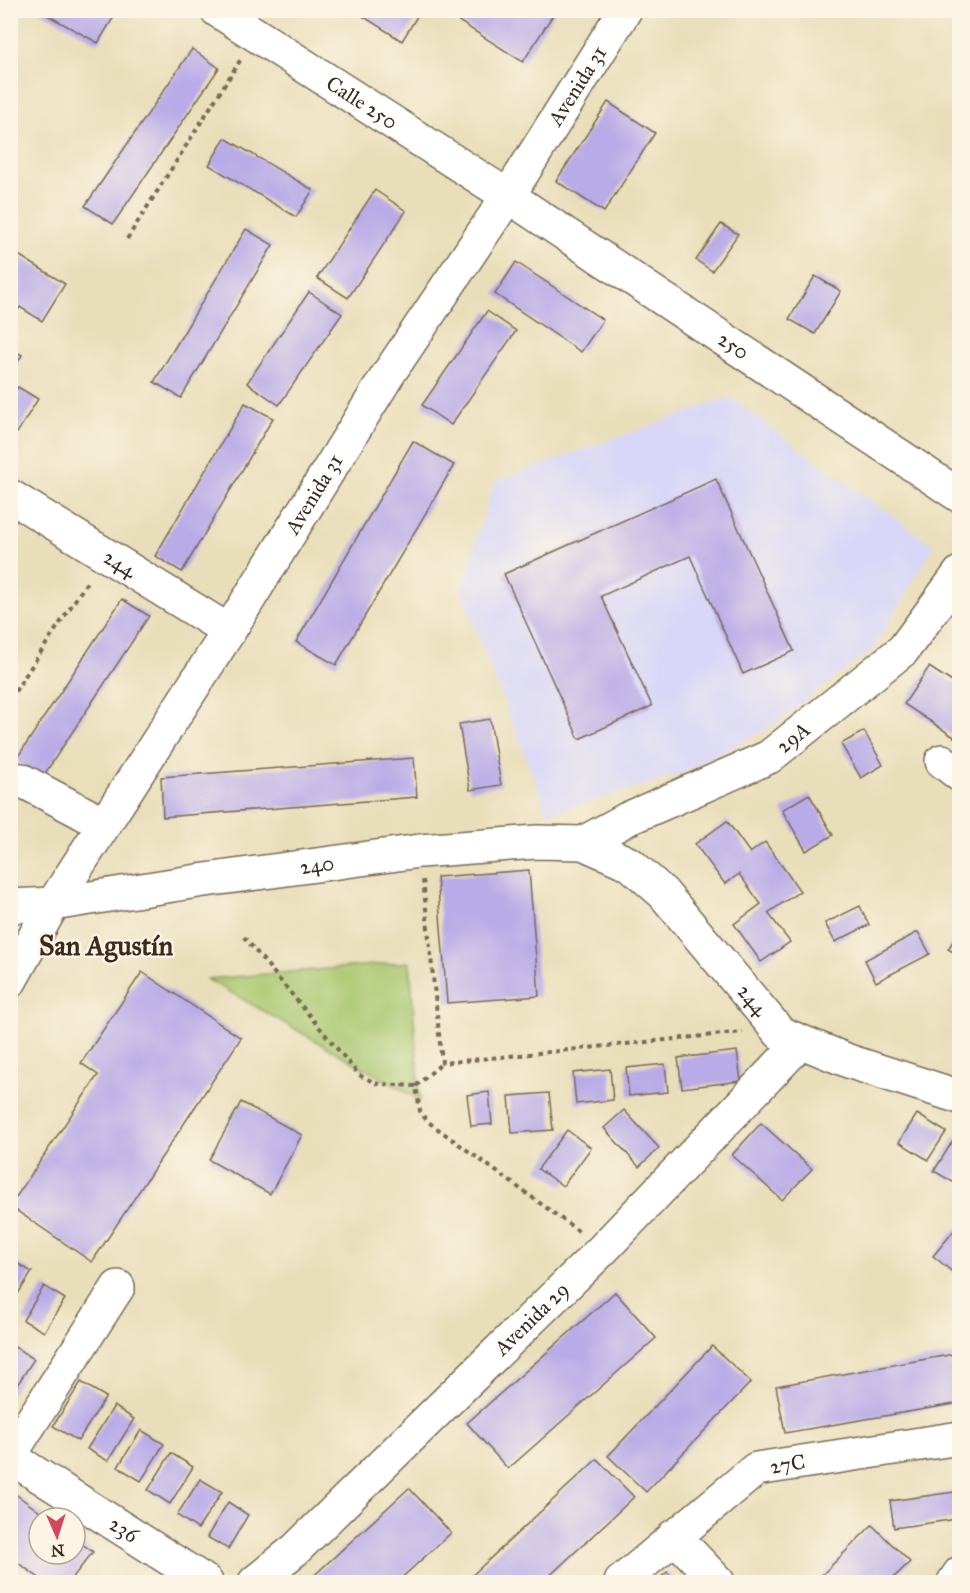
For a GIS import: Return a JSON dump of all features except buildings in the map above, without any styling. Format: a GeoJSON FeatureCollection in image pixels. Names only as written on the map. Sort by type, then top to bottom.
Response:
{"type":"FeatureCollection","features":[{"type":"Feature","properties":{"kind":"street","name":"Calle 250"},"geometry":{"type":"LineString","coordinates":[[217,10],[508,196]]}},
{"type":"Feature","properties":{"kind":"street","name":"Avenida 31"},"geometry":{"type":"LineString","coordinates":[[10,981],[53,903],[229,630],[389,374],[508,196],[625,10]]}},
{"type":"Feature","properties":{"kind":"street","name":"250"},"geometry":{"type":"LineString","coordinates":[[508,196],[960,496]]}},
{"type":"Feature","properties":{"kind":"street","name":"244"},"geometry":{"type":"LineString","coordinates":[[10,496],[229,630]]}},
{"type":"Feature","properties":{"kind":"street","name":"29A"},"geometry":{"type":"LineString","coordinates":[[583,843],[627,819],[769,757],[903,650],[960,573]]}},
{"type":"Feature","properties":{"kind":"street"},"geometry":{"type":"LineString","coordinates":[[10,779],[21,780],[105,824]]}},
{"type":"Feature","properties":{"kind":"street","name":"240"},"geometry":{"type":"LineString","coordinates":[[10,906],[53,903],[420,851],[536,842],[583,843]]}},
{"type":"Feature","properties":{"kind":"street","name":"244"},"geometry":{"type":"LineString","coordinates":[[583,843],[630,864],[663,893],[780,1033],[800,1043],[960,1097]]}},
{"type":"Feature","properties":{"kind":"street","name":"Avenida 29"},"geometry":{"type":"LineString","coordinates":[[255,1582],[296,1549],[603,1249],[800,1043]]}},
{"type":"Feature","properties":{"kind":"street"},"geometry":{"type":"LineString","coordinates":[[10,1456],[118,1287]]}},
{"type":"Feature","properties":{"kind":"street","name":"27C"},"geometry":{"type":"LineString","coordinates":[[621,1582],[756,1469],[960,1438]]}},
{"type":"Feature","properties":{"kind":"street","name":"236"},"geometry":{"type":"LineString","coordinates":[[10,1456],[206,1582]]}},
{"type":"Feature","properties":{"kind":"street"},"geometry":{"type":"LineString","coordinates":[[674,1536],[718,1582]]}},
{"type":"Feature","properties":{"kind":"street"},"geometry":{"type":"LineString","coordinates":[[954,1582],[960,1573]]}},
{"type":"Feature","properties":{"kind":"path"},"geometry":{"type":"LineString","coordinates":[[127,240],[256,35]]}},
{"type":"Feature","properties":{"kind":"path"},"geometry":{"type":"LineString","coordinates":[[10,699],[105,554]]}},
{"type":"Feature","properties":{"kind":"path"},"geometry":{"type":"LineString","coordinates":[[420,851],[442,1063]]}},
{"type":"Feature","properties":{"kind":"path"},"geometry":{"type":"LineString","coordinates":[[244,937],[359,1075],[378,1084],[416,1086],[442,1063],[741,1032],[769,1021]]}},
{"type":"Feature","properties":{"kind":"path"},"geometry":{"type":"LineString","coordinates":[[416,1086],[420,1111],[427,1121],[603,1249]]}},
{"type":"Feature","properties":{"kind":"shaded area"},"geometry":{"type":"Polygon","coordinates":[[[729,397],[934,546],[873,649],[770,727],[680,774],[548,814],[461,591],[494,482],[729,397]]]}},
{"type":"Feature","properties":{"kind":"green space"},"geometry":{"type":"Polygon","coordinates":[[[410,962],[420,1100],[207,979],[410,962]]]}},
{"type":"Feature","properties":{"kind":"district","name":"San Agustín"},"geometry":{"type":"Point","coordinates":[106,945]}}]}
